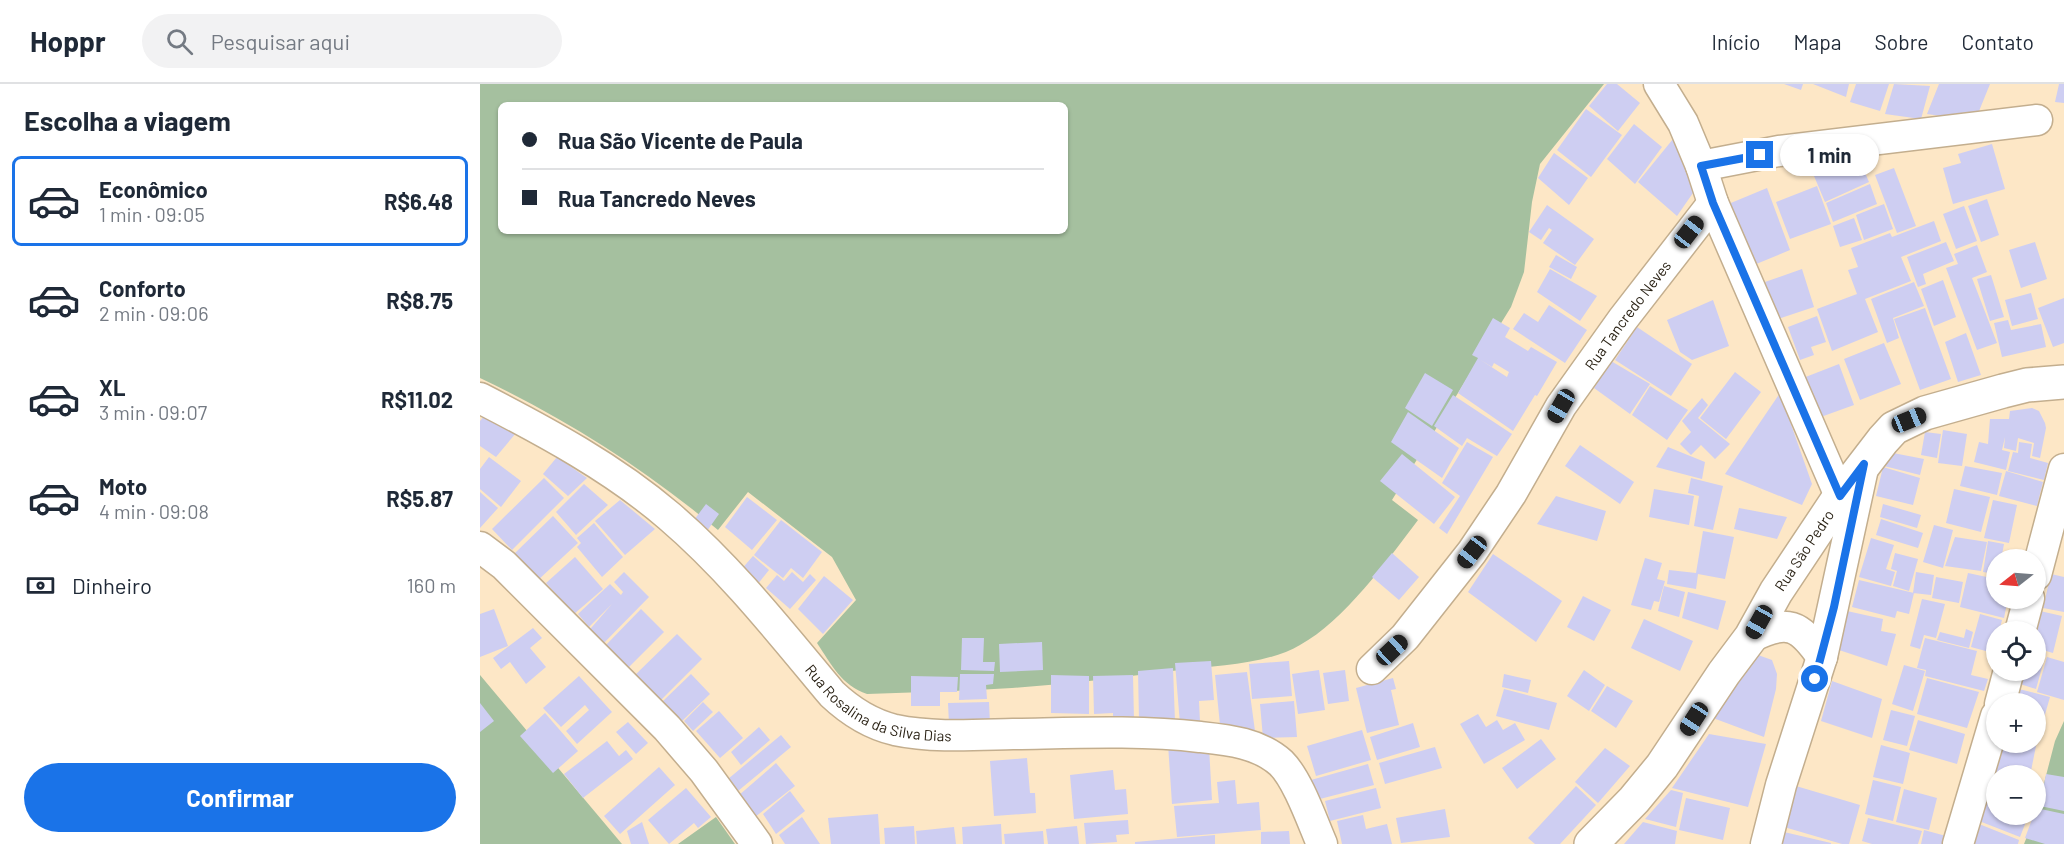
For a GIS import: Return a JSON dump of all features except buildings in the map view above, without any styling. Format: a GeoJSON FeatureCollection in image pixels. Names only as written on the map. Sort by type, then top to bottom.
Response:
{"type":"FeatureCollection","features":[{"type":"Feature","properties":{"kind":"street"},"geometry":{"type":"LineString","coordinates":[[1659,84],[1683,123],[1713,203],[1840,496]]}},
{"type":"Feature","properties":{"kind":"street"},"geometry":{"type":"LineString","coordinates":[[1701,166],[1779,151],[2037,120]]}},
{"type":"Feature","properties":{"kind":"street","name":"Rua Tancredo Neves"},"geometry":{"type":"LineString","coordinates":[[1372,669],[1405,637],[1472,552],[1511,494],[1561,406],[1638,300],[1713,203]]}},
{"type":"Feature","properties":{"kind":"street","name":"Rua São Pedro"},"geometry":{"type":"LineString","coordinates":[[1591,844],[1634,800],[1662,766],[1751,637],[1776,592],[1840,496],[1894,428],[1917,417],[2003,391],[2027,385],[2064,382]]}},
{"type":"Feature","properties":{"kind":"street","name":"Rua Rosalina da Silva Dias"},"geometry":{"type":"LineString","coordinates":[[480,398],[514,415],[601,466],[669,516],[738,584],[832,694],[842,704],[867,720],[893,729],[946,735],[1171,734],[1220,740],[1265,750],[1282,765],[1299,790],[1322,844]]}},
{"type":"Feature","properties":{"kind":"street"},"geometry":{"type":"LineString","coordinates":[[1766,844],[1781,785],[1822,657],[1864,464]]}},
{"type":"Feature","properties":{"kind":"street"},"geometry":{"type":"LineString","coordinates":[[2047,560],[2064,469]]}},
{"type":"Feature","properties":{"kind":"street"},"geometry":{"type":"LineString","coordinates":[[480,547],[519,580],[667,728],[704,771],[757,844]]}},
{"type":"Feature","properties":{"kind":"street"},"geometry":{"type":"LineString","coordinates":[[1751,637],[1772,628],[1795,628],[1812,642],[1822,657]]}},
{"type":"Feature","properties":{"kind":"street"},"geometry":{"type":"LineString","coordinates":[[1958,844],[1986,750]]}},
{"type":"Feature","properties":{"kind":"green space"},"geometry":{"type":"Polygon","coordinates":[[[480,84],[1604,84],[1540,164],[1532,202],[1524,272],[1511,307],[1392,500],[1418,520],[1364,589],[1333,621],[1300,645],[1273,656],[1225,665],[1054,684],[867,694],[844,680],[817,643],[856,600],[832,557],[748,492],[718,530],[662,486],[604,446],[480,378],[480,84]]]}},
{"type":"Feature","properties":{"kind":"green space"},"geometry":{"type":"Polygon","coordinates":[[[480,675],[622,844],[480,844],[480,675]]]}},
{"type":"Feature","properties":{"kind":"green space"},"geometry":{"type":"Polygon","coordinates":[[[2064,721],[2064,844],[2024,844],[2032,825],[2046,825],[2046,776],[2055,741],[2064,721]]]}},
{"type":"Feature","properties":{"kind":"green space"},"geometry":{"type":"Polygon","coordinates":[[[716,817],[735,844],[678,844],[716,817]]]}},
{"type":"Feature","properties":{"kind":"route"},"geometry":{"type":"LineString","coordinates":[[1760,155],[1701,166],[1713,203],[1840,496],[1864,464],[1834,607],[1815,679]]}}]}
